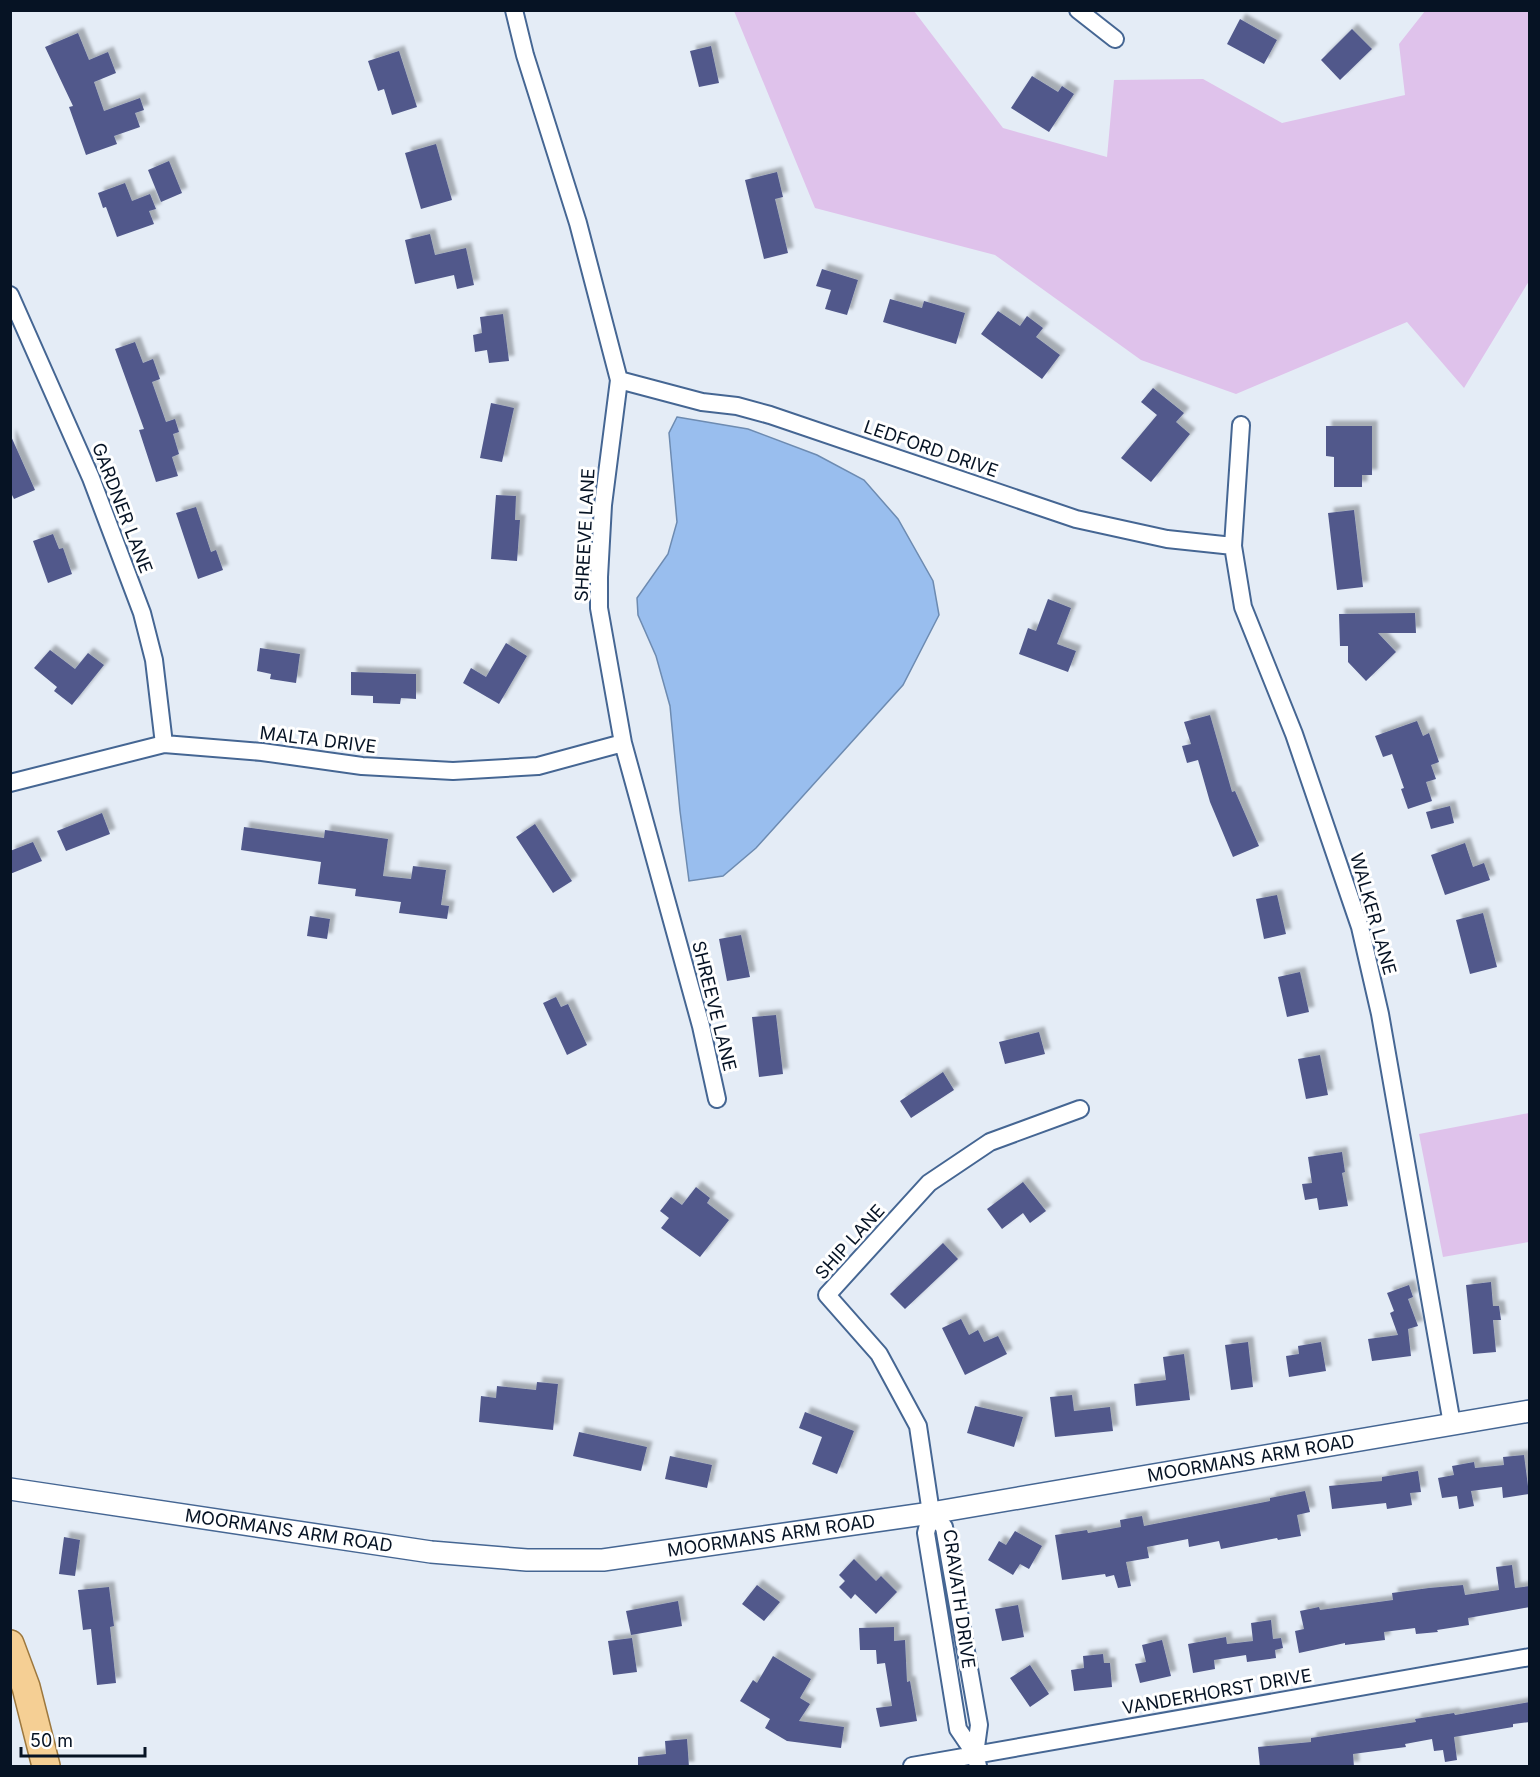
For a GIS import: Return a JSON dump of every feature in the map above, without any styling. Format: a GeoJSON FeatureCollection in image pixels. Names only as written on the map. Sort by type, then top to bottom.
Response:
{"type":"FeatureCollection","features":[{"type":"Feature","properties":{"kind":"main road"},"geometry":{"type":"LineString","coordinates":[[10,1644],[26,1687],[46,1767]]}},
{"type":"Feature","properties":{"kind":"street","name":"SHREEVE LANE"},"geometry":{"type":"LineString","coordinates":[[514,10],[525,55],[578,222],[619,380],[603,505],[599,577],[600,608],[623,743],[701,1026],[717,1099]]}},
{"type":"Feature","properties":{"kind":"street"},"geometry":{"type":"LineString","coordinates":[[1078,10],[1115,39]]}},
{"type":"Feature","properties":{"kind":"street","name":"GARDNER LANE"},"geometry":{"type":"LineString","coordinates":[[10,296],[91,478],[142,613],[154,660],[164,744]]}},
{"type":"Feature","properties":{"kind":"street","name":"LEDFORD DRIVE"},"geometry":{"type":"LineString","coordinates":[[619,380],[702,402],[737,406],[770,415],[1076,519],[1167,539],[1233,546]]}},
{"type":"Feature","properties":{"kind":"street","name":"WALKER LANE"},"geometry":{"type":"LineString","coordinates":[[1241,425],[1233,546],[1243,607],[1294,734],[1360,927],[1380,1014],[1452,1424]]}},
{"type":"Feature","properties":{"kind":"street","name":"MALTA DRIVE"},"geometry":{"type":"LineString","coordinates":[[10,783],[164,744],[262,752],[362,766],[453,771],[538,766],[623,743]]}},
{"type":"Feature","properties":{"kind":"street","name":"SHIP LANE"},"geometry":{"type":"LineString","coordinates":[[931,1513],[918,1426],[879,1354],[827,1295],[929,1183],[990,1142],[1080,1108]]}},
{"type":"Feature","properties":{"kind":"street","name":"MOORMANS ARM ROAD"},"geometry":{"type":"LineString","coordinates":[[10,1490],[431,1552],[528,1560],[603,1560],[931,1513],[1530,1411]]}},
{"type":"Feature","properties":{"kind":"street","name":"CRAVATH DRIVE"},"geometry":{"type":"LineString","coordinates":[[931,1513],[944,1527],[979,1725],[976,1760]]}},
{"type":"Feature","properties":{"kind":"street","name":"VANDERHORST DRIVE"},"geometry":{"type":"LineString","coordinates":[[912,1767],[976,1760],[1530,1657]]}},
{"type":"Feature","properties":{"kind":"shaded area"},"geometry":{"type":"Polygon","coordinates":[[[734,11],[914,11],[1003,128],[1107,157],[1114,80],[1203,79],[1282,123],[1405,95],[1399,44],[1425,11],[1529,11],[1529,281],[1464,388],[1407,322],[1236,394],[1141,360],[995,255],[815,208],[734,11]]]}},
{"type":"Feature","properties":{"kind":"shaded area"},"geometry":{"type":"Polygon","coordinates":[[[1529,1113],[1529,1242],[1443,1257],[1419,1134],[1529,1113]]]}},
{"type":"Feature","properties":{"kind":"water"},"geometry":{"type":"Polygon","coordinates":[[[677,417],[748,429],[817,455],[864,480],[898,519],[933,581],[939,615],[903,685],[756,848],[723,876],[689,881],[670,706],[656,656],[638,615],[637,598],[668,554],[677,522],[669,433],[677,417]]]}},
{"type":"Feature","properties":{"kind":"building"},"geometry":{"type":"Polygon","coordinates":[[[1240,19],[1277,40],[1264,64],[1227,44],[1240,19]]]}},
{"type":"Feature","properties":{"kind":"building"},"geometry":{"type":"Polygon","coordinates":[[[1352,29],[1372,49],[1340,80],[1321,60],[1352,29]]]}},
{"type":"Feature","properties":{"kind":"building"},"geometry":{"type":"Polygon","coordinates":[[[78,33],[89,60],[108,52],[116,73],[94,82],[104,111],[140,98],[144,110],[135,113],[140,127],[114,136],[117,144],[86,155],[69,107],[73,106],[45,47],[78,33]]]}},
{"type":"Feature","properties":{"kind":"building"},"geometry":{"type":"Polygon","coordinates":[[[711,46],[719,83],[699,87],[690,51],[711,46]]]}},
{"type":"Feature","properties":{"kind":"building"},"geometry":{"type":"Polygon","coordinates":[[[399,51],[417,107],[392,115],[384,89],[378,91],[368,61],[399,51]]]}},
{"type":"Feature","properties":{"kind":"building"},"geometry":{"type":"Polygon","coordinates":[[[1032,76],[1058,92],[1062,86],[1074,94],[1049,132],[1011,108],[1032,76]]]}},
{"type":"Feature","properties":{"kind":"building"},"geometry":{"type":"Polygon","coordinates":[[[436,144],[452,200],[421,209],[405,153],[436,144]]]}},
{"type":"Feature","properties":{"kind":"building"},"geometry":{"type":"Polygon","coordinates":[[[169,161],[182,193],[161,202],[148,170],[169,161]]]}},
{"type":"Feature","properties":{"kind":"building"},"geometry":{"type":"Polygon","coordinates":[[[777,172],[783,197],[775,199],[788,253],[764,259],[745,180],[777,172]]]}},
{"type":"Feature","properties":{"kind":"building"},"geometry":{"type":"Polygon","coordinates":[[[125,183],[132,201],[150,194],[156,209],[149,211],[154,224],[117,237],[98,193],[125,183]]]}},
{"type":"Feature","properties":{"kind":"building"},"geometry":{"type":"Polygon","coordinates":[[[430,234],[435,255],[466,248],[474,285],[457,289],[454,275],[415,284],[405,240],[430,234]]]}},
{"type":"Feature","properties":{"kind":"building"},"geometry":{"type":"Polygon","coordinates":[[[822,269],[858,280],[847,315],[825,309],[831,290],[816,286],[822,269]]]}},
{"type":"Feature","properties":{"kind":"building"},"geometry":{"type":"Polygon","coordinates":[[[890,299],[922,308],[924,301],[965,313],[956,344],[883,322],[890,299]]]}},
{"type":"Feature","properties":{"kind":"building"},"geometry":{"type":"Polygon","coordinates":[[[998,311],[1020,326],[1027,316],[1043,328],[1036,337],[1060,355],[1042,379],[981,334],[998,311]]]}},
{"type":"Feature","properties":{"kind":"building"},"geometry":{"type":"Polygon","coordinates":[[[503,314],[509,361],[489,363],[487,350],[475,352],[473,335],[482,333],[480,317],[503,314]]]}},
{"type":"Feature","properties":{"kind":"building"},"geometry":{"type":"Polygon","coordinates":[[[135,342],[143,363],[153,359],[160,379],[152,382],[166,422],[175,419],[179,432],[173,434],[179,454],[172,457],[178,476],[156,482],[139,430],[144,429],[115,349],[135,342]]]}},
{"type":"Feature","properties":{"kind":"building"},"geometry":{"type":"Polygon","coordinates":[[[1153,388],[1184,413],[1176,422],[1190,434],[1151,482],[1121,458],[1157,415],[1141,402],[1153,388]]]}},
{"type":"Feature","properties":{"kind":"building"},"geometry":{"type":"Polygon","coordinates":[[[491,403],[514,408],[502,462],[480,458],[491,403]]]}},
{"type":"Feature","properties":{"kind":"building"},"geometry":{"type":"Polygon","coordinates":[[[1326,426],[1372,426],[1372,475],[1362,475],[1362,487],[1334,487],[1334,457],[1326,456],[1326,426]]]}},
{"type":"Feature","properties":{"kind":"building"},"geometry":{"type":"Polygon","coordinates":[[[10,434],[35,490],[14,499],[10,491],[10,434]]]}},
{"type":"Feature","properties":{"kind":"building"},"geometry":{"type":"Polygon","coordinates":[[[496,495],[516,496],[515,520],[520,520],[517,561],[491,559],[496,495]]]}},
{"type":"Feature","properties":{"kind":"building"},"geometry":{"type":"Polygon","coordinates":[[[196,507],[211,552],[216,550],[223,570],[198,579],[176,513],[196,507]]]}},
{"type":"Feature","properties":{"kind":"building"},"geometry":{"type":"Polygon","coordinates":[[[1354,510],[1363,587],[1337,590],[1328,513],[1354,510]]]}},
{"type":"Feature","properties":{"kind":"building"},"geometry":{"type":"Polygon","coordinates":[[[53,534],[59,549],[63,548],[72,574],[48,583],[33,541],[53,534]]]}},
{"type":"Feature","properties":{"kind":"building"},"geometry":{"type":"Polygon","coordinates":[[[1048,599],[1071,608],[1057,644],[1076,651],[1068,672],[1019,654],[1028,628],[1036,631],[1048,599]]]}},
{"type":"Feature","properties":{"kind":"building"},"geometry":{"type":"Polygon","coordinates":[[[1415,613],[1416,633],[1378,633],[1396,652],[1366,681],[1348,662],[1348,646],[1340,646],[1339,614],[1415,613]]]}},
{"type":"Feature","properties":{"kind":"building"},"geometry":{"type":"Polygon","coordinates":[[[506,643],[527,656],[499,704],[463,683],[471,668],[486,677],[506,643]]]}},
{"type":"Feature","properties":{"kind":"building"},"geometry":{"type":"Polygon","coordinates":[[[260,648],[300,654],[296,683],[270,679],[271,674],[257,671],[260,648]]]}},
{"type":"Feature","properties":{"kind":"building"},"geometry":{"type":"Polygon","coordinates":[[[50,650],[75,669],[88,653],[104,665],[72,705],[54,691],[57,687],[34,668],[50,650]]]}},
{"type":"Feature","properties":{"kind":"building"},"geometry":{"type":"Polygon","coordinates":[[[351,672],[416,674],[416,699],[401,698],[400,704],[373,703],[373,696],[351,695],[351,672]]]}},
{"type":"Feature","properties":{"kind":"building"},"geometry":{"type":"Polygon","coordinates":[[[1210,715],[1232,792],[1235,791],[1259,846],[1233,857],[1210,802],[1198,760],[1187,763],[1182,746],[1191,744],[1184,722],[1210,715]]]}},
{"type":"Feature","properties":{"kind":"building"},"geometry":{"type":"Polygon","coordinates":[[[1417,721],[1423,736],[1429,733],[1439,762],[1431,765],[1436,779],[1426,782],[1432,801],[1408,809],[1401,789],[1404,788],[1392,754],[1383,757],[1375,736],[1417,721]]]}},
{"type":"Feature","properties":{"kind":"building"},"geometry":{"type":"Polygon","coordinates":[[[1450,806],[1454,823],[1431,829],[1426,812],[1450,806]]]}},
{"type":"Feature","properties":{"kind":"building"},"geometry":{"type":"Polygon","coordinates":[[[102,813],[110,834],[66,851],[57,831],[102,813]]]}},
{"type":"Feature","properties":{"kind":"building"},"geometry":{"type":"Polygon","coordinates":[[[535,824],[572,881],[553,893],[516,837],[535,824]]]}},
{"type":"Feature","properties":{"kind":"building"},"geometry":{"type":"Polygon","coordinates":[[[244,827],[324,838],[325,830],[388,839],[383,876],[411,879],[413,866],[446,870],[441,905],[449,906],[447,919],[399,913],[401,902],[355,896],[356,889],[318,884],[321,862],[241,850],[244,827]]]}},
{"type":"Feature","properties":{"kind":"building"},"geometry":{"type":"Polygon","coordinates":[[[33,842],[42,861],[10,874],[10,851],[33,842]]]}},
{"type":"Feature","properties":{"kind":"building"},"geometry":{"type":"Polygon","coordinates":[[[1465,843],[1473,867],[1484,863],[1490,880],[1445,895],[1431,855],[1465,843]]]}},
{"type":"Feature","properties":{"kind":"building"},"geometry":{"type":"Polygon","coordinates":[[[1277,895],[1286,934],[1264,939],[1256,899],[1277,895]]]}},
{"type":"Feature","properties":{"kind":"building"},"geometry":{"type":"Polygon","coordinates":[[[1483,913],[1497,967],[1470,974],[1456,920],[1483,913]]]}},
{"type":"Feature","properties":{"kind":"building"},"geometry":{"type":"Polygon","coordinates":[[[310,916],[330,919],[327,939],[307,936],[310,916]]]}},
{"type":"Feature","properties":{"kind":"building"},"geometry":{"type":"Polygon","coordinates":[[[741,935],[750,977],[727,981],[719,939],[741,935]]]}},
{"type":"Feature","properties":{"kind":"building"},"geometry":{"type":"Polygon","coordinates":[[[1300,972],[1309,1012],[1287,1017],[1278,977],[1300,972]]]}},
{"type":"Feature","properties":{"kind":"building"},"geometry":{"type":"Polygon","coordinates":[[[556,997],[561,1007],[568,1004],[587,1045],[567,1055],[543,1003],[556,997]]]}},
{"type":"Feature","properties":{"kind":"building"},"geometry":{"type":"Polygon","coordinates":[[[776,1015],[783,1074],[759,1077],[752,1017],[776,1015]]]}},
{"type":"Feature","properties":{"kind":"building"},"geometry":{"type":"Polygon","coordinates":[[[1039,1032],[1045,1054],[1005,1064],[999,1042],[1039,1032]]]}},
{"type":"Feature","properties":{"kind":"building"},"geometry":{"type":"Polygon","coordinates":[[[1320,1055],[1328,1095],[1306,1099],[1298,1059],[1320,1055]]]}},
{"type":"Feature","properties":{"kind":"building"},"geometry":{"type":"Polygon","coordinates":[[[943,1072],[954,1090],[911,1118],[900,1101],[943,1072]]]}},
{"type":"Feature","properties":{"kind":"building"},"geometry":{"type":"Polygon","coordinates":[[[1342,1152],[1345,1172],[1342,1173],[1348,1206],[1319,1210],[1317,1198],[1305,1200],[1302,1184],[1312,1183],[1308,1157],[1342,1152]]]}},
{"type":"Feature","properties":{"kind":"building"},"geometry":{"type":"Polygon","coordinates":[[[1023,1182],[1046,1211],[1030,1223],[1023,1213],[1002,1229],[987,1209],[1023,1182]]]}},
{"type":"Feature","properties":{"kind":"building"},"geometry":{"type":"Polygon","coordinates":[[[696,1187],[710,1198],[707,1203],[729,1220],[700,1257],[661,1228],[669,1218],[660,1211],[671,1197],[682,1205],[696,1187]]]}},
{"type":"Feature","properties":{"kind":"building"},"geometry":{"type":"Polygon","coordinates":[[[943,1243],[958,1259],[905,1309],[890,1294],[943,1243]]]}},
{"type":"Feature","properties":{"kind":"building"},"geometry":{"type":"Polygon","coordinates":[[[1491,1282],[1493,1306],[1499,1306],[1501,1320],[1493,1320],[1496,1352],[1473,1354],[1466,1285],[1491,1282]]]}},
{"type":"Feature","properties":{"kind":"building"},"geometry":{"type":"Polygon","coordinates":[[[1409,1285],[1413,1297],[1408,1299],[1418,1326],[1408,1329],[1411,1356],[1372,1361],[1368,1339],[1398,1335],[1390,1313],[1394,1311],[1387,1293],[1409,1285]]]}},
{"type":"Feature","properties":{"kind":"building"},"geometry":{"type":"Polygon","coordinates":[[[961,1319],[969,1335],[978,1330],[984,1342],[998,1336],[1007,1354],[965,1375],[942,1328],[961,1319]]]}},
{"type":"Feature","properties":{"kind":"building"},"geometry":{"type":"Polygon","coordinates":[[[1248,1342],[1253,1387],[1231,1390],[1225,1345],[1248,1342]]]}},
{"type":"Feature","properties":{"kind":"building"},"geometry":{"type":"Polygon","coordinates":[[[1321,1342],[1326,1371],[1289,1377],[1286,1356],[1299,1354],[1298,1346],[1321,1342]]]}},
{"type":"Feature","properties":{"kind":"building"},"geometry":{"type":"Polygon","coordinates":[[[1184,1354],[1190,1400],[1136,1406],[1134,1384],[1166,1380],[1163,1357],[1184,1354]]]}},
{"type":"Feature","properties":{"kind":"building"},"geometry":{"type":"Polygon","coordinates":[[[537,1382],[558,1384],[553,1430],[479,1422],[481,1396],[496,1398],[497,1386],[536,1390],[537,1382]]]}},
{"type":"Feature","properties":{"kind":"building"},"geometry":{"type":"Polygon","coordinates":[[[1072,1395],[1074,1411],[1110,1407],[1113,1431],[1055,1437],[1050,1397],[1072,1395]]]}},
{"type":"Feature","properties":{"kind":"building"},"geometry":{"type":"Polygon","coordinates":[[[975,1406],[1023,1417],[1014,1447],[967,1433],[975,1406]]]}},
{"type":"Feature","properties":{"kind":"building"},"geometry":{"type":"Polygon","coordinates":[[[805,1412],[854,1431],[837,1474],[812,1464],[822,1437],[799,1428],[805,1412]]]}},
{"type":"Feature","properties":{"kind":"building"},"geometry":{"type":"Polygon","coordinates":[[[579,1432],[647,1447],[641,1471],[573,1456],[579,1432]]]}},
{"type":"Feature","properties":{"kind":"building"},"geometry":{"type":"Polygon","coordinates":[[[1524,1455],[1529,1494],[1503,1498],[1502,1487],[1471,1491],[1474,1506],[1459,1509],[1457,1496],[1442,1498],[1438,1478],[1454,1475],[1452,1466],[1474,1462],[1475,1468],[1504,1465],[1503,1457],[1524,1455]]]}},
{"type":"Feature","properties":{"kind":"building"},"geometry":{"type":"Polygon","coordinates":[[[670,1456],[712,1465],[707,1488],[665,1479],[670,1456]]]}},
{"type":"Feature","properties":{"kind":"building"},"geometry":{"type":"Polygon","coordinates":[[[1418,1471],[1421,1492],[1410,1493],[1412,1505],[1387,1509],[1386,1503],[1332,1509],[1329,1486],[1382,1481],[1382,1477],[1418,1471]]]}},
{"type":"Feature","properties":{"kind":"building"},"geometry":{"type":"Polygon","coordinates":[[[1305,1491],[1310,1512],[1297,1515],[1301,1536],[1278,1540],[1277,1538],[1221,1549],[1219,1541],[1189,1547],[1188,1539],[1147,1547],[1149,1558],[1126,1562],[1131,1586],[1118,1588],[1114,1575],[1106,1577],[1105,1574],[1062,1580],[1055,1535],[1087,1530],[1088,1533],[1121,1527],[1120,1520],[1142,1516],[1144,1526],[1270,1501],[1270,1498],[1305,1491]]]}},
{"type":"Feature","properties":{"kind":"building"},"geometry":{"type":"Polygon","coordinates":[[[1015,1531],[1042,1546],[1029,1569],[1020,1564],[1013,1575],[988,1560],[999,1541],[1006,1545],[1015,1531]]]}},
{"type":"Feature","properties":{"kind":"building"},"geometry":{"type":"Polygon","coordinates":[[[64,1537],[80,1540],[75,1576],[59,1574],[64,1537]]]}},
{"type":"Feature","properties":{"kind":"building"},"geometry":{"type":"Polygon","coordinates":[[[854,1559],[876,1581],[881,1576],[897,1592],[876,1614],[855,1594],[851,1599],[839,1587],[845,1581],[839,1575],[854,1559]]]}},
{"type":"Feature","properties":{"kind":"building"},"geometry":{"type":"Polygon","coordinates":[[[1512,1565],[1515,1588],[1530,1586],[1530,1607],[1468,1618],[1469,1625],[1437,1630],[1438,1632],[1416,1634],[1415,1628],[1384,1632],[1385,1640],[1345,1645],[1345,1643],[1299,1653],[1295,1631],[1304,1629],[1300,1611],[1393,1600],[1392,1593],[1429,1588],[1463,1585],[1465,1595],[1499,1590],[1496,1567],[1512,1565]]]}},
{"type":"Feature","properties":{"kind":"building"},"geometry":{"type":"Polygon","coordinates":[[[757,1585],[780,1602],[764,1621],[742,1604],[757,1585]]]}},
{"type":"Feature","properties":{"kind":"building"},"geometry":{"type":"Polygon","coordinates":[[[109,1587],[114,1626],[110,1627],[116,1683],[97,1685],[91,1629],[83,1630],[78,1590],[109,1587]]]}},
{"type":"Feature","properties":{"kind":"building"},"geometry":{"type":"Polygon","coordinates":[[[678,1601],[682,1626],[631,1635],[626,1611],[678,1601]]]}},
{"type":"Feature","properties":{"kind":"building"},"geometry":{"type":"Polygon","coordinates":[[[1018,1605],[1024,1637],[1002,1641],[995,1609],[1018,1605]]]}},
{"type":"Feature","properties":{"kind":"building"},"geometry":{"type":"Polygon","coordinates":[[[1271,1620],[1273,1639],[1281,1638],[1283,1648],[1275,1650],[1276,1658],[1247,1662],[1246,1655],[1214,1660],[1215,1669],[1193,1673],[1188,1644],[1226,1637],[1227,1644],[1253,1641],[1251,1623],[1271,1620]]]}},
{"type":"Feature","properties":{"kind":"building"},"geometry":{"type":"Polygon","coordinates":[[[894,1627],[894,1641],[905,1640],[907,1682],[910,1681],[917,1721],[880,1727],[876,1708],[892,1706],[885,1663],[877,1664],[876,1650],[860,1650],[859,1628],[894,1627]]]}},
{"type":"Feature","properties":{"kind":"building"},"geometry":{"type":"Polygon","coordinates":[[[632,1638],[637,1672],[613,1675],[608,1641],[632,1638]]]}},
{"type":"Feature","properties":{"kind":"building"},"geometry":{"type":"Polygon","coordinates":[[[1162,1640],[1171,1676],[1140,1683],[1135,1664],[1146,1662],[1142,1645],[1162,1640]]]}},
{"type":"Feature","properties":{"kind":"building"},"geometry":{"type":"Polygon","coordinates":[[[1103,1654],[1104,1663],[1110,1663],[1112,1687],[1074,1691],[1071,1670],[1084,1668],[1083,1656],[1103,1654]]]}},
{"type":"Feature","properties":{"kind":"building"},"geometry":{"type":"Polygon","coordinates":[[[773,1656],[811,1679],[800,1698],[810,1704],[799,1721],[844,1727],[841,1748],[787,1741],[765,1728],[770,1719],[740,1701],[753,1680],[757,1683],[773,1656]]]}},
{"type":"Feature","properties":{"kind":"building"},"geometry":{"type":"Polygon","coordinates":[[[1030,1665],[1049,1694],[1030,1707],[1010,1678],[1030,1665]]]}},
{"type":"Feature","properties":{"kind":"building"},"geometry":{"type":"Polygon","coordinates":[[[1530,1702],[1530,1722],[1454,1737],[1457,1760],[1445,1762],[1443,1750],[1434,1751],[1432,1739],[1405,1744],[1406,1747],[1353,1754],[1354,1767],[1260,1767],[1258,1747],[1311,1742],[1311,1738],[1416,1722],[1415,1719],[1454,1713],[1455,1715],[1530,1702]]]}},
{"type":"Feature","properties":{"kind":"building"},"geometry":{"type":"Polygon","coordinates":[[[687,1739],[689,1767],[638,1767],[638,1757],[666,1754],[665,1741],[687,1739]]]}}]}
